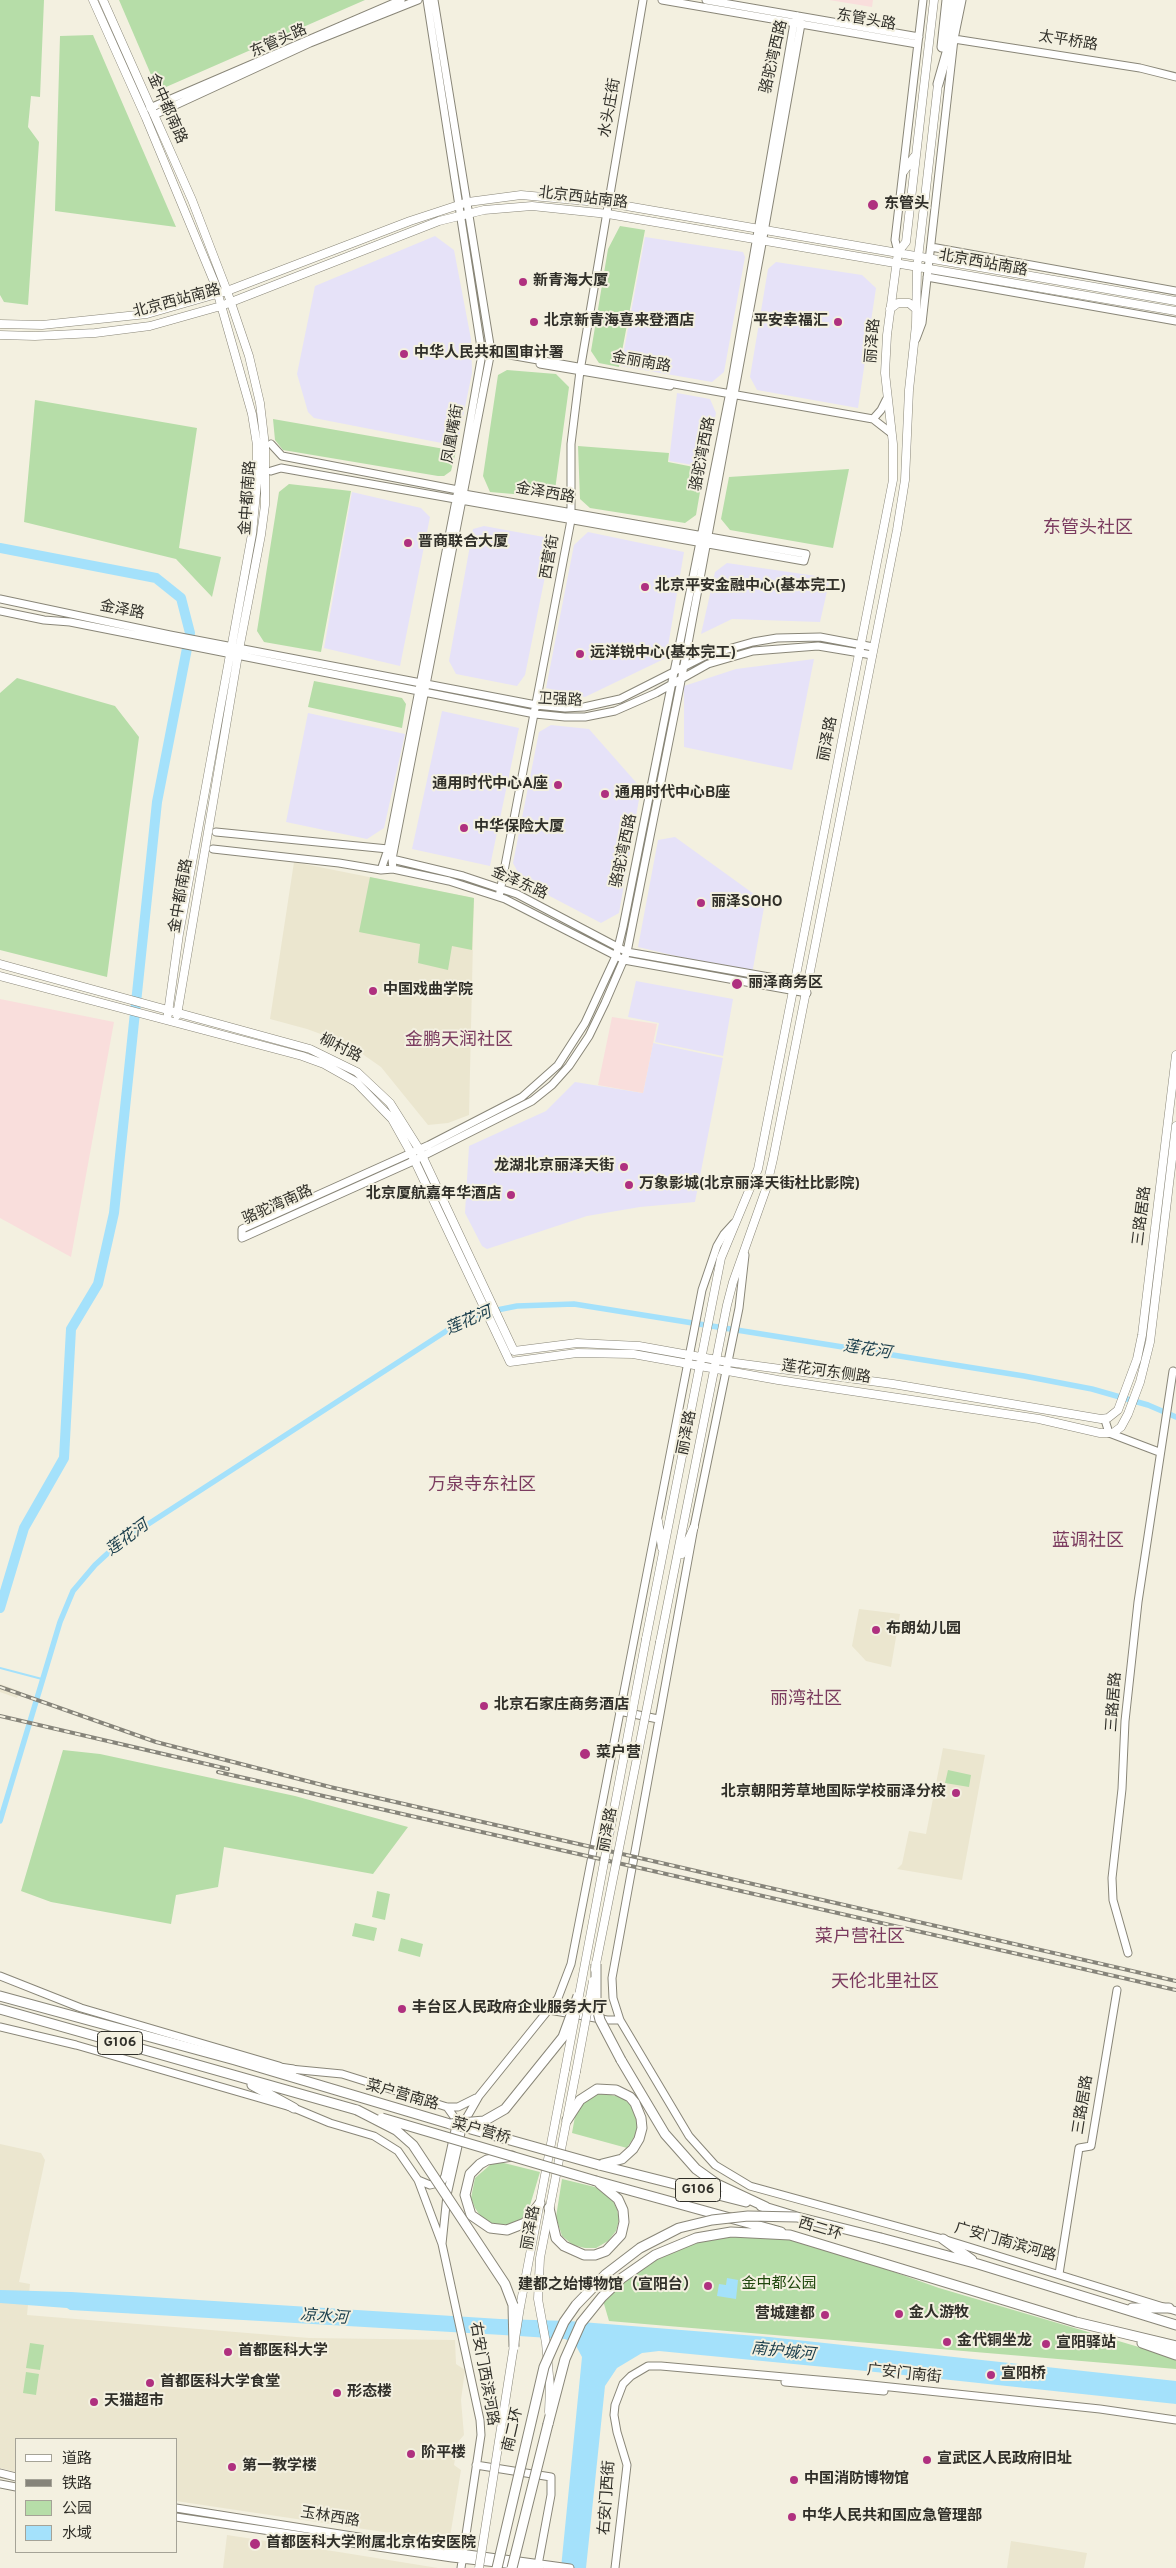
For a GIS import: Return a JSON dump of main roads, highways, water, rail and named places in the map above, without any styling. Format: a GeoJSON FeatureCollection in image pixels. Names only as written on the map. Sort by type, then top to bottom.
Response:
{"type":"FeatureCollection","features":[{"type":"Feature","properties":{"kind":"highway","name":"丽泽路"},"geometry":{"type":"LineString","coordinates":[[938,84],[947,0]]}},
{"type":"Feature","properties":{"kind":"highway"},"geometry":{"type":"LineString","coordinates":[[938,84],[948,49],[955,0]]}},
{"type":"Feature","properties":{"kind":"highway"},"geometry":{"type":"LineString","coordinates":[[596,1964],[596,2004],[600,2020],[665,2134],[696,2169],[717,2184],[766,2207]]}},
{"type":"Feature","properties":{"kind":"highway","name":"菜户营南路"},"geometry":{"type":"LineString","coordinates":[[0,1996],[235,2060],[450,2124],[766,2207],[797,2217]]}},
{"type":"Feature","properties":{"kind":"highway"},"geometry":{"type":"LineString","coordinates":[[450,2124],[484,2121],[506,2109],[563,2037],[578,1996]]}},
{"type":"Feature","properties":{"kind":"highway","name":"菜户营南路"},"geometry":{"type":"LineString","coordinates":[[0,2009],[357,2110]]}},
{"type":"Feature","properties":{"kind":"highway"},"geometry":{"type":"LineString","coordinates":[[235,2060],[293,2070]]}},
{"type":"Feature","properties":{"kind":"highway"},"geometry":{"type":"LineString","coordinates":[[239,2078],[294,2108]]}},
{"type":"Feature","properties":{"kind":"highway"},"geometry":{"type":"LineString","coordinates":[[567,2120],[580,2100],[590,2092],[606,2088],[616,2090],[630,2097],[639,2109],[642,2128],[633,2149],[622,2159],[611,2163],[599,2164]]}},
{"type":"Feature","properties":{"kind":"highway"},"geometry":{"type":"LineString","coordinates":[[357,2110],[396,2130],[413,2145],[505,2284],[513,2305],[514,2347]]}},
{"type":"Feature","properties":{"kind":"highway","name":"菜户营桥"},"geometry":{"type":"LineString","coordinates":[[357,2110],[596,2181]]}},
{"type":"Feature","properties":{"kind":"highway"},"geometry":{"type":"LineString","coordinates":[[512,2156],[480,2164],[468,2180],[466,2202],[472,2215],[483,2225],[501,2230],[518,2227],[530,2218],[540,2203]]}},
{"type":"Feature","properties":{"kind":"highway"},"geometry":{"type":"LineString","coordinates":[[549,2208],[556,2238],[564,2246],[584,2255],[606,2251],[621,2235],[624,2222],[623,2210],[618,2199],[596,2181]]}},
{"type":"Feature","properties":{"kind":"highway","name":"G106"},"geometry":{"type":"LineString","coordinates":[[596,2181],[762,2225],[790,2235]]}},
{"type":"Feature","properties":{"kind":"highway","name":"西二环"},"geometry":{"type":"LineString","coordinates":[[576,2305],[606,2274],[640,2248],[679,2228],[712,2220],[748,2216],[797,2217],[978,2264],[1176,2325]]}},
{"type":"Feature","properties":{"kind":"highway","name":"西二环"},"geometry":{"type":"LineString","coordinates":[[548,2424],[565,2359],[581,2323],[602,2297],[622,2278],[655,2256],[696,2238],[732,2232],[790,2235],[941,2282],[1119,2333],[1176,2346]]}},
{"type":"Feature","properties":{"kind":"highway"},"geometry":{"type":"LineString","coordinates":[[943,2239],[978,2264]]}},
{"type":"Feature","properties":{"kind":"highway","name":"南二环"},"geometry":{"type":"LineString","coordinates":[[497,2568],[544,2367],[555,2338],[576,2305]]}},
{"type":"Feature","properties":{"kind":"highway"},"geometry":{"type":"LineString","coordinates":[[1124,2308],[1173,2310]]}},
{"type":"Feature","properties":{"kind":"highway"},"geometry":{"type":"LineString","coordinates":[[1119,2333],[1176,2356]]}},
{"type":"Feature","properties":{"kind":"highway","name":"南二环"},"geometry":{"type":"LineString","coordinates":[[512,2568],[548,2424]]}},
{"type":"Feature","properties":{"kind":"main road","name":"金中都南路"},"geometry":{"type":"LineString","coordinates":[[93,0],[146,118],[218,294],[252,414],[257,466],[252,534],[176,1022]]}},
{"type":"Feature","properties":{"kind":"main road","name":"金中都南路"},"geometry":{"type":"LineString","coordinates":[[104,0],[200,218],[231,302],[249,356],[260,402],[267,471],[261,534],[234,650],[167,1020]]}},
{"type":"Feature","properties":{"kind":"main road","name":"丽泽路"},"geometry":{"type":"LineString","coordinates":[[520,2307],[711,1303],[721,1258],[758,1169],[893,480],[891,433],[886,400],[886,351],[898,252],[906,242],[934,0]]}},
{"type":"Feature","properties":{"kind":"main road","name":"丽泽路"},"geometry":{"type":"LineString","coordinates":[[548,2424],[549,2379],[538,2299],[540,2258],[714,1368],[727,1305],[766,1189],[808,988],[905,480],[918,255],[938,84]]}},
{"type":"Feature","properties":{"kind":"main road"},"geometry":{"type":"LineString","coordinates":[[904,171],[915,155]]}},
{"type":"Feature","properties":{"kind":"main road","name":"北京西站南路"},"geometry":{"type":"LineString","coordinates":[[0,324],[94,321],[145,314],[227,291],[410,221],[468,202],[497,197],[533,195],[609,203],[1176,301]]}},
{"type":"Feature","properties":{"kind":"main road","name":"北京西站南路"},"geometry":{"type":"LineString","coordinates":[[0,335],[96,334],[150,326],[221,306],[403,233],[465,213],[532,206],[759,240],[917,267],[928,273],[1176,311]]}},
{"type":"Feature","properties":{"kind":"main road"},"geometry":{"type":"LineString","coordinates":[[890,309],[898,303],[909,303],[916,309]]}},
{"type":"Feature","properties":{"kind":"main road","name":"柳村路"},"geometry":{"type":"LineString","coordinates":[[0,964],[178,1011],[310,1049],[345,1065],[367,1079],[386,1098],[404,1122],[421,1153],[514,1351]]}},
{"type":"Feature","properties":{"kind":"main road","name":"柳村路"},"geometry":{"type":"LineString","coordinates":[[0,976],[316,1061],[345,1075],[382,1107],[392,1119],[413,1156],[510,1362]]}},
{"type":"Feature","properties":{"kind":"main road","name":"三路居路"},"geometry":{"type":"LineString","coordinates":[[1118,1410],[1137,1359],[1144,1322],[1176,1055]]}},
{"type":"Feature","properties":{"kind":"main road","name":"三路居路"},"geometry":{"type":"LineString","coordinates":[[1128,1414],[1140,1382],[1152,1332],[1176,1126]]}},
{"type":"Feature","properties":{"kind":"main road","name":"莲花河东侧路"},"geometry":{"type":"LineString","coordinates":[[514,1351],[577,1343],[647,1346],[690,1351],[701,1356],[728,1362],[893,1384],[1105,1420],[1118,1410]]}},
{"type":"Feature","properties":{"kind":"main road","name":"莲花河东侧路"},"geometry":{"type":"LineString","coordinates":[[510,1362],[558,1354],[602,1352],[688,1363],[726,1371],[1029,1418],[1109,1434],[1121,1427],[1128,1414]]}},
{"type":"Feature","properties":{"kind":"main road"},"geometry":{"type":"LineString","coordinates":[[658,1521],[663,1555]]}},
{"type":"Feature","properties":{"kind":"main road"},"geometry":{"type":"LineString","coordinates":[[676,1567],[694,1527]]}},
{"type":"Feature","properties":{"kind":"main road","name":"南二环"},"geometry":{"type":"LineString","coordinates":[[479,2568],[520,2307]]}},
{"type":"Feature","properties":{"kind":"water"},"geometry":{"type":"Polygon","coordinates":[[[727,2278],[738,2280],[736,2299],[717,2296],[719,2284],[726,2285],[727,2278]]]}},
{"type":"Feature","properties":{"kind":"water"},"geometry":{"type":"Polygon","coordinates":[[[0,2290],[71,2292],[500,2319],[569,2321],[769,2337],[1176,2381],[1176,2404],[659,2351],[642,2353],[617,2368],[605,2386],[586,2568],[561,2568],[582,2357],[575,2344],[565,2339],[70,2310],[67,2308],[0,2303],[0,2290]]]}},
{"type":"Feature","properties":{"kind":"waterway"},"geometry":{"type":"LineString","coordinates":[[0,548],[156,578],[181,598],[190,633],[157,802],[114,1213],[98,1284],[71,1329],[64,1458],[24,1528],[0,1608]]}},
{"type":"Feature","properties":{"kind":"waterway","name":"莲花河"},"geometry":{"type":"LineString","coordinates":[[0,1821],[60,1622],[73,1591],[95,1565],[119,1543],[454,1326],[487,1312],[517,1306],[574,1304],[1024,1376],[1092,1389],[1148,1405],[1176,1417]]}},
{"type":"Feature","properties":{"kind":"waterway"},"geometry":{"type":"LineString","coordinates":[[0,1668],[42,1679]]}},
{"type":"Feature","properties":{"kind":"railway"},"geometry":{"type":"LineString","coordinates":[[0,1687],[156,1742],[330,1787],[1176,1981]]}},
{"type":"Feature","properties":{"kind":"railway"},"geometry":{"type":"LineString","coordinates":[[0,1716],[228,1769]]}},
{"type":"Feature","properties":{"kind":"railway"},"geometry":{"type":"LineString","coordinates":[[218,1772],[1176,1990]]}},
{"type":"Feature","properties":{"kind":"place","name":"东管头"},"geometry":{"type":"Point","coordinates":[873,205]}},
{"type":"Feature","properties":{"kind":"place","name":"新青海大厦"},"geometry":{"type":"Point","coordinates":[523,282]}},
{"type":"Feature","properties":{"kind":"place","name":"北京新青海喜来登酒店"},"geometry":{"type":"Point","coordinates":[534,322]}},
{"type":"Feature","properties":{"kind":"place","name":"平安幸福汇"},"geometry":{"type":"Point","coordinates":[838,322]}},
{"type":"Feature","properties":{"kind":"place","name":"中华人民共和国审计署"},"geometry":{"type":"Point","coordinates":[404,354]}},
{"type":"Feature","properties":{"kind":"place","name":"晋商联合大厦"},"geometry":{"type":"Point","coordinates":[408,543]}},
{"type":"Feature","properties":{"kind":"place","name":"北京平安金融中心(基本完工)"},"geometry":{"type":"Point","coordinates":[645,587]}},
{"type":"Feature","properties":{"kind":"place","name":"远洋锐中心(基本完工)"},"geometry":{"type":"Point","coordinates":[580,654]}},
{"type":"Feature","properties":{"kind":"place","name":"通用时代中心A座"},"geometry":{"type":"Point","coordinates":[558,785]}},
{"type":"Feature","properties":{"kind":"place","name":"通用时代中心B座"},"geometry":{"type":"Point","coordinates":[605,794]}},
{"type":"Feature","properties":{"kind":"place","name":"中华保险大厦"},"geometry":{"type":"Point","coordinates":[464,828]}},
{"type":"Feature","properties":{"kind":"place","name":"丽泽SOHO"},"geometry":{"type":"Point","coordinates":[701,903]}},
{"type":"Feature","properties":{"kind":"place","name":"丽泽商务区"},"geometry":{"type":"Point","coordinates":[737,984]}},
{"type":"Feature","properties":{"kind":"place","name":"中国戏曲学院"},"geometry":{"type":"Point","coordinates":[373,991]}},
{"type":"Feature","properties":{"kind":"place","name":"龙湖北京丽泽天街"},"geometry":{"type":"Point","coordinates":[624,1167]}},
{"type":"Feature","properties":{"kind":"place","name":"万象影城(北京丽泽天街杜比影院)"},"geometry":{"type":"Point","coordinates":[629,1185]}},
{"type":"Feature","properties":{"kind":"place","name":"北京厦航嘉年华酒店"},"geometry":{"type":"Point","coordinates":[511,1195]}},
{"type":"Feature","properties":{"kind":"place","name":"布朗幼儿园"},"geometry":{"type":"Point","coordinates":[876,1630]}},
{"type":"Feature","properties":{"kind":"place","name":"北京石家庄商务酒店"},"geometry":{"type":"Point","coordinates":[484,1706]}},
{"type":"Feature","properties":{"kind":"place","name":"菜户营"},"geometry":{"type":"Point","coordinates":[585,1754]}},
{"type":"Feature","properties":{"kind":"place","name":"北京朝阳芳草地国际学校丽泽分校"},"geometry":{"type":"Point","coordinates":[956,1793]}},
{"type":"Feature","properties":{"kind":"place","name":"丰台区人民政府企业服务大厅"},"geometry":{"type":"Point","coordinates":[402,2009]}},
{"type":"Feature","properties":{"kind":"place","name":"建都之始博物馆（宣阳台）"},"geometry":{"type":"Point","coordinates":[708,2286]}},
{"type":"Feature","properties":{"kind":"place","name":"金人游牧"},"geometry":{"type":"Point","coordinates":[899,2314]}},
{"type":"Feature","properties":{"kind":"place","name":"营城建都"},"geometry":{"type":"Point","coordinates":[825,2315]}},
{"type":"Feature","properties":{"kind":"place","name":"金代铜坐龙"},"geometry":{"type":"Point","coordinates":[947,2342]}},
{"type":"Feature","properties":{"kind":"place","name":"宣阳驿站"},"geometry":{"type":"Point","coordinates":[1046,2344]}},
{"type":"Feature","properties":{"kind":"place","name":"首都医科大学"},"geometry":{"type":"Point","coordinates":[228,2352]}},
{"type":"Feature","properties":{"kind":"place","name":"宣阳桥"},"geometry":{"type":"Point","coordinates":[991,2375]}},
{"type":"Feature","properties":{"kind":"place","name":"首都医科大学食堂"},"geometry":{"type":"Point","coordinates":[150,2383]}},
{"type":"Feature","properties":{"kind":"place","name":"形态楼"},"geometry":{"type":"Point","coordinates":[337,2393]}},
{"type":"Feature","properties":{"kind":"place","name":"天猫超市"},"geometry":{"type":"Point","coordinates":[94,2402]}},
{"type":"Feature","properties":{"kind":"place","name":"阶平楼"},"geometry":{"type":"Point","coordinates":[411,2454]}},
{"type":"Feature","properties":{"kind":"place","name":"宣武区人民政府旧址"},"geometry":{"type":"Point","coordinates":[927,2460]}},
{"type":"Feature","properties":{"kind":"place","name":"第一教学楼"},"geometry":{"type":"Point","coordinates":[232,2467]}},
{"type":"Feature","properties":{"kind":"place","name":"中国消防博物馆"},"geometry":{"type":"Point","coordinates":[794,2480]}},
{"type":"Feature","properties":{"kind":"place","name":"中华人民共和国应急管理部"},"geometry":{"type":"Point","coordinates":[792,2517]}},
{"type":"Feature","properties":{"kind":"place","name":"首都医科大学附属北京佑安医院"},"geometry":{"type":"Point","coordinates":[255,2544]}},
{"type":"Feature","properties":{"kind":"district","name":"东管头社区"},"geometry":{"type":"Point","coordinates":[1088,529]}},
{"type":"Feature","properties":{"kind":"district","name":"金鹏天润社区"},"geometry":{"type":"Point","coordinates":[459,1041]}},
{"type":"Feature","properties":{"kind":"district","name":"万泉寺东社区"},"geometry":{"type":"Point","coordinates":[482,1486]}},
{"type":"Feature","properties":{"kind":"district","name":"蓝调社区"},"geometry":{"type":"Point","coordinates":[1088,1542]}},
{"type":"Feature","properties":{"kind":"district","name":"丽湾社区"},"geometry":{"type":"Point","coordinates":[806,1700]}},
{"type":"Feature","properties":{"kind":"district","name":"菜户营社区"},"geometry":{"type":"Point","coordinates":[860,1938]}},
{"type":"Feature","properties":{"kind":"district","name":"天伦北里社区"},"geometry":{"type":"Point","coordinates":[885,1983]}},
{"type":"Feature","properties":{"kind":"park label","name":"金中都公园"},"geometry":{"type":"Point","coordinates":[779,2285]}},
{"type":"Feature","properties":{"kind":"water label","name":"凉水河"},"geometry":{"type":"Point","coordinates":[324,2318]}},
{"type":"Feature","properties":{"kind":"water label","name":"南护城河"},"geometry":{"type":"Point","coordinates":[783,2353]}}]}
